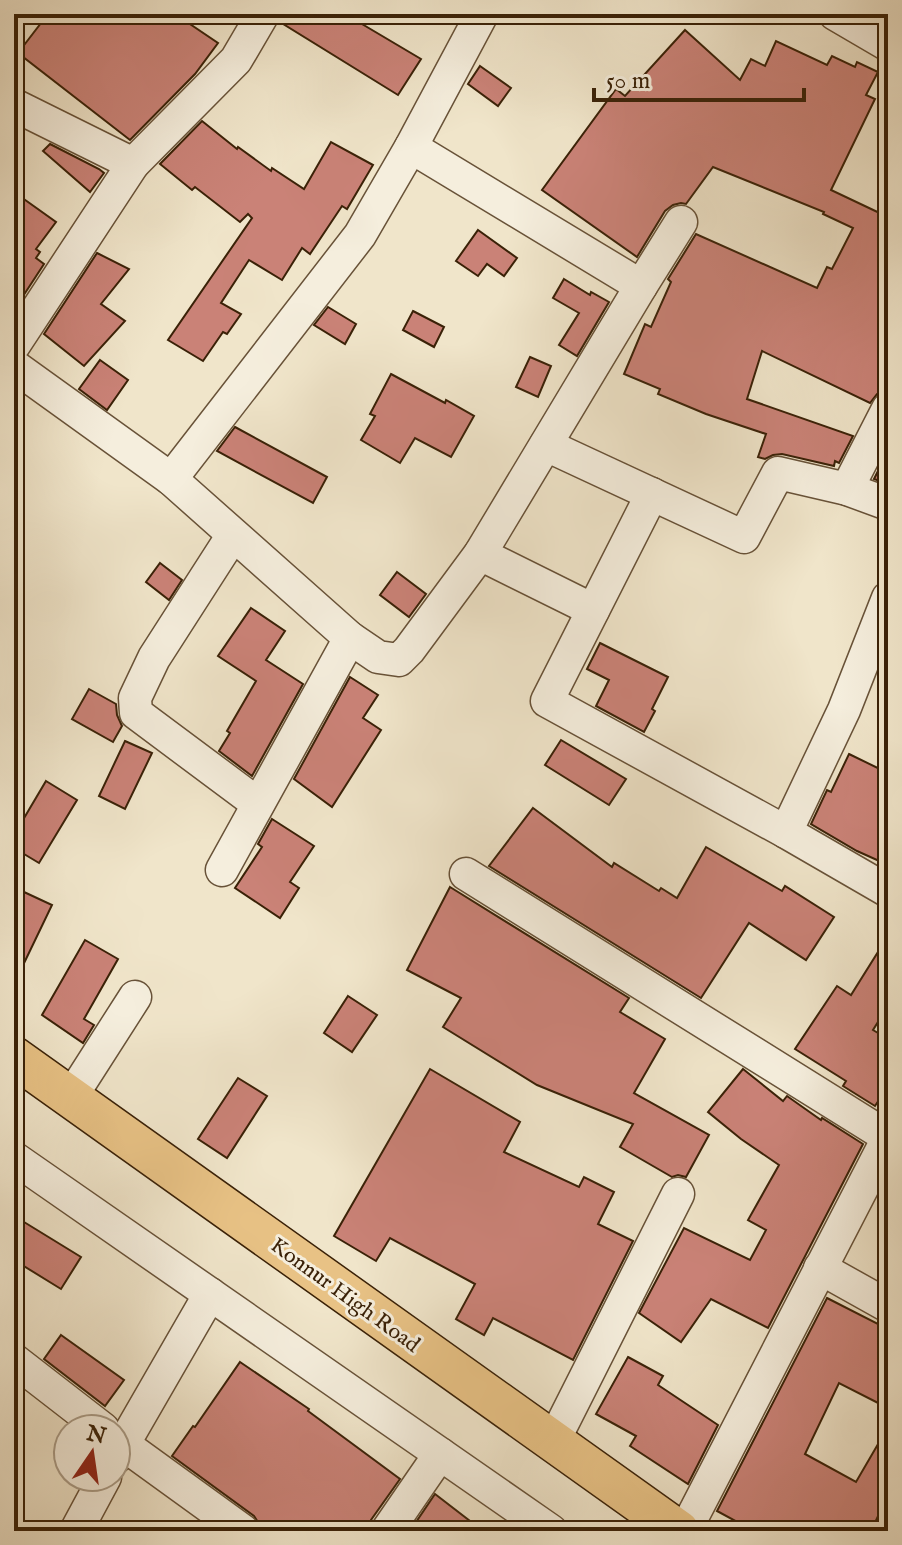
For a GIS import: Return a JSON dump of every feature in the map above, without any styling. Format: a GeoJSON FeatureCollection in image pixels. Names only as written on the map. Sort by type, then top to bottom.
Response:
{"type":"FeatureCollection","features":[{"type":"Feature","properties":{"kind":"main road","name":"Konnur High Road"},"geometry":{"type":"LineString","coordinates":[[14,1057],[679,1531]]}},
{"type":"Feature","properties":{"kind":"street"},"geometry":{"type":"LineString","coordinates":[[14,345],[133,164],[236,60],[263,14]]}},
{"type":"Feature","properties":{"kind":"street"},"geometry":{"type":"LineString","coordinates":[[171,479],[360,235],[482,14]]}},
{"type":"Feature","properties":{"kind":"street"},"geometry":{"type":"LineString","coordinates":[[835,14],[888,45]]}},
{"type":"Feature","properties":{"kind":"street"},"geometry":{"type":"LineString","coordinates":[[14,105],[133,164]]}},
{"type":"Feature","properties":{"kind":"street"},"geometry":{"type":"LineString","coordinates":[[411,147],[641,286]]}},
{"type":"Feature","properties":{"kind":"street"},"geometry":{"type":"LineString","coordinates":[[14,366],[171,479],[350,638],[378,657],[399,660],[480,554],[681,222]]}},
{"type":"Feature","properties":{"kind":"street"},"geometry":{"type":"LineString","coordinates":[[847,489],[888,409]]}},
{"type":"Feature","properties":{"kind":"street"},"geometry":{"type":"LineString","coordinates":[[546,445],[744,537],[778,473],[847,489],[888,504]]}},
{"type":"Feature","properties":{"kind":"street"},"geometry":{"type":"LineString","coordinates":[[652,494],[547,701],[888,891]]}},
{"type":"Feature","properties":{"kind":"street"},"geometry":{"type":"LineString","coordinates":[[233,535],[154,658],[135,698],[136,713],[258,804]]}},
{"type":"Feature","properties":{"kind":"street"},"geometry":{"type":"LineString","coordinates":[[480,554],[593,610]]}},
{"type":"Feature","properties":{"kind":"street"},"geometry":{"type":"LineString","coordinates":[[786,832],[844,710],[888,598]]}},
{"type":"Feature","properties":{"kind":"street"},"geometry":{"type":"LineString","coordinates":[[222,870],[350,638]]}},
{"type":"Feature","properties":{"kind":"street"},"geometry":{"type":"LineString","coordinates":[[466,874],[888,1137],[685,1531]]}},
{"type":"Feature","properties":{"kind":"street"},"geometry":{"type":"LineString","coordinates":[[71,1097],[135,997]]}},
{"type":"Feature","properties":{"kind":"street"},"geometry":{"type":"LineString","coordinates":[[14,1158],[551,1531]]}},
{"type":"Feature","properties":{"kind":"street"},"geometry":{"type":"LineString","coordinates":[[553,1442],[678,1194]]}},
{"type":"Feature","properties":{"kind":"street"},"geometry":{"type":"LineString","coordinates":[[820,1268],[888,1306]]}},
{"type":"Feature","properties":{"kind":"street"},"geometry":{"type":"LineString","coordinates":[[132,1416],[210,1294]]}},
{"type":"Feature","properties":{"kind":"street"},"geometry":{"type":"LineString","coordinates":[[14,1360],[79,1413]]}},
{"type":"Feature","properties":{"kind":"street"},"geometry":{"type":"LineString","coordinates":[[132,1454],[243,1531]]}},
{"type":"Feature","properties":{"kind":"street"},"geometry":{"type":"LineString","coordinates":[[387,1531],[440,1454]]}},
{"type":"Feature","properties":{"kind":"street"},"geometry":{"type":"LineString","coordinates":[[76,1531],[96,1493]]}},
{"type":"Feature","properties":{"kind":"building"},"geometry":{"type":"Polygon","coordinates":[[[48,14],[175,14],[218,43],[195,74],[130,140],[18,53],[48,14]]]}},
{"type":"Feature","properties":{"kind":"building"},"geometry":{"type":"Polygon","coordinates":[[[282,14],[369,14],[362,24],[421,59],[398,95],[280,22],[282,14]]]}},
{"type":"Feature","properties":{"kind":"building"},"geometry":{"type":"Polygon","coordinates":[[[685,30],[740,80],[751,59],[765,66],[776,41],[827,65],[832,56],[855,67],[857,62],[878,72],[866,95],[875,99],[831,190],[888,217],[888,390],[877,394],[870,403],[762,351],[747,399],[853,436],[839,463],[835,461],[834,466],[782,454],[765,459],[758,457],[766,434],[658,394],[660,389],[624,374],[645,324],[651,327],[671,282],[668,279],[696,234],[817,288],[827,267],[832,269],[853,228],[824,212],[713,167],[686,204],[673,205],[665,211],[637,257],[542,190],[616,89],[625,96],[685,30]]]}},
{"type":"Feature","properties":{"kind":"building"},"geometry":{"type":"Polygon","coordinates":[[[480,66],[511,88],[498,106],[468,84],[480,66]]]}},
{"type":"Feature","properties":{"kind":"building"},"geometry":{"type":"Polygon","coordinates":[[[202,121],[237,149],[304,189],[331,142],[373,165],[347,209],[342,206],[310,254],[302,248],[282,280],[249,260],[221,303],[241,314],[227,334],[223,332],[203,361],[168,340],[252,218],[248,214],[240,222],[160,164],[202,121]]]}},
{"type":"Feature","properties":{"kind":"building"},"geometry":{"type":"Polygon","coordinates":[[[50,144],[104,173],[90,192],[43,151],[50,144]]]}},
{"type":"Feature","properties":{"kind":"building"},"geometry":{"type":"Polygon","coordinates":[[[14,192],[56,222],[36,249],[40,252],[36,258],[44,264],[14,310],[14,192]]]}},
{"type":"Feature","properties":{"kind":"building"},"geometry":{"type":"Polygon","coordinates":[[[478,230],[517,258],[504,276],[487,264],[478,276],[456,261],[478,230]]]}},
{"type":"Feature","properties":{"kind":"building"},"geometry":{"type":"Polygon","coordinates":[[[97,253],[129,269],[101,304],[125,321],[84,366],[44,334],[97,253]]]}},
{"type":"Feature","properties":{"kind":"building"},"geometry":{"type":"Polygon","coordinates":[[[564,279],[590,295],[591,292],[609,302],[577,356],[559,345],[579,313],[553,298],[564,279]]]}},
{"type":"Feature","properties":{"kind":"building"},"geometry":{"type":"Polygon","coordinates":[[[328,307],[356,324],[345,344],[314,325],[328,307]]]}},
{"type":"Feature","properties":{"kind":"building"},"geometry":{"type":"Polygon","coordinates":[[[413,311],[444,327],[434,347],[403,330],[413,311]]]}},
{"type":"Feature","properties":{"kind":"building"},"geometry":{"type":"Polygon","coordinates":[[[530,357],[551,366],[538,397],[516,387],[530,357]]]}},
{"type":"Feature","properties":{"kind":"building"},"geometry":{"type":"Polygon","coordinates":[[[100,360],[128,380],[107,410],[79,389],[100,360]]]}},
{"type":"Feature","properties":{"kind":"building"},"geometry":{"type":"Polygon","coordinates":[[[391,374],[474,416],[451,457],[415,438],[400,463],[361,440],[375,416],[370,414],[391,374]]]}},
{"type":"Feature","properties":{"kind":"building"},"geometry":{"type":"Polygon","coordinates":[[[235,427],[327,477],[313,503],[217,451],[235,427]]]}},
{"type":"Feature","properties":{"kind":"building"},"geometry":{"type":"Polygon","coordinates":[[[888,451],[888,484],[874,479],[888,451]]]}},
{"type":"Feature","properties":{"kind":"building"},"geometry":{"type":"Polygon","coordinates":[[[160,563],[182,580],[169,600],[146,582],[160,563]]]}},
{"type":"Feature","properties":{"kind":"building"},"geometry":{"type":"Polygon","coordinates":[[[397,572],[426,594],[409,617],[380,595],[397,572]]]}},
{"type":"Feature","properties":{"kind":"building"},"geometry":{"type":"Polygon","coordinates":[[[251,608],[285,631],[266,660],[303,684],[252,776],[219,751],[256,681],[218,656],[251,608]]]}},
{"type":"Feature","properties":{"kind":"building"},"geometry":{"type":"Polygon","coordinates":[[[600,643],[668,677],[644,732],[596,706],[609,680],[587,669],[600,643]]]}},
{"type":"Feature","properties":{"kind":"building"},"geometry":{"type":"Polygon","coordinates":[[[350,677],[378,695],[363,718],[381,730],[332,807],[294,779],[350,677]]]}},
{"type":"Feature","properties":{"kind":"building"},"geometry":{"type":"Polygon","coordinates":[[[89,689],[116,704],[122,726],[113,742],[72,719],[89,689]]]}},
{"type":"Feature","properties":{"kind":"building"},"geometry":{"type":"Polygon","coordinates":[[[561,740],[626,779],[609,805],[545,765],[561,740]]]}},
{"type":"Feature","properties":{"kind":"building"},"geometry":{"type":"Polygon","coordinates":[[[125,741],[152,753],[125,809],[99,796],[125,741]]]}},
{"type":"Feature","properties":{"kind":"building"},"geometry":{"type":"Polygon","coordinates":[[[849,754],[888,773],[888,865],[811,824],[849,754]]]}},
{"type":"Feature","properties":{"kind":"building"},"geometry":{"type":"Polygon","coordinates":[[[46,781],[77,800],[39,863],[14,848],[14,835],[46,781]]]}},
{"type":"Feature","properties":{"kind":"building"},"geometry":{"type":"Polygon","coordinates":[[[533,808],[612,867],[614,863],[659,891],[661,888],[677,898],[706,847],[782,891],[785,886],[834,917],[806,960],[749,923],[701,998],[489,866],[533,808]]]}},
{"type":"Feature","properties":{"kind":"building"},"geometry":{"type":"Polygon","coordinates":[[[272,819],[314,846],[290,882],[299,888],[280,918],[235,888],[262,847],[258,844],[272,819]]]}},
{"type":"Feature","properties":{"kind":"building"},"geometry":{"type":"Polygon","coordinates":[[[450,887],[629,998],[620,1012],[665,1039],[634,1093],[709,1135],[686,1177],[672,1177],[620,1147],[633,1124],[537,1085],[443,1027],[461,998],[407,970],[450,887]]]}},
{"type":"Feature","properties":{"kind":"building"},"geometry":{"type":"Polygon","coordinates":[[[24,892],[52,905],[14,984],[14,913],[24,892]]]}},
{"type":"Feature","properties":{"kind":"building"},"geometry":{"type":"Polygon","coordinates":[[[888,936],[888,1006],[873,1030],[888,1039],[888,1086],[875,1106],[843,1086],[846,1081],[795,1049],[837,986],[851,995],[888,936]]]}},
{"type":"Feature","properties":{"kind":"building"},"geometry":{"type":"Polygon","coordinates":[[[85,940],[118,959],[84,1019],[94,1025],[83,1043],[42,1015],[85,940]]]}},
{"type":"Feature","properties":{"kind":"building"},"geometry":{"type":"Polygon","coordinates":[[[348,996],[377,1015],[352,1052],[324,1033],[348,996]]]}},
{"type":"Feature","properties":{"kind":"building"},"geometry":{"type":"Polygon","coordinates":[[[430,1069],[520,1122],[504,1152],[579,1187],[584,1177],[614,1192],[598,1224],[633,1241],[573,1360],[493,1318],[484,1335],[456,1319],[475,1284],[390,1238],[376,1261],[334,1236],[430,1069]]]}},
{"type":"Feature","properties":{"kind":"building"},"geometry":{"type":"Polygon","coordinates":[[[743,1069],[783,1101],[787,1096],[863,1144],[768,1328],[711,1299],[681,1342],[639,1313],[684,1228],[750,1260],[766,1230],[748,1220],[779,1165],[708,1112],[743,1069]]]}},
{"type":"Feature","properties":{"kind":"building"},"geometry":{"type":"Polygon","coordinates":[[[238,1078],[267,1096],[227,1158],[198,1139],[238,1078]]]}},
{"type":"Feature","properties":{"kind":"building"},"geometry":{"type":"Polygon","coordinates":[[[24,1222],[81,1257],[61,1289],[14,1260],[14,1239],[24,1222]]]}},
{"type":"Feature","properties":{"kind":"building"},"geometry":{"type":"Polygon","coordinates":[[[827,1298],[888,1329],[888,1408],[839,1383],[805,1454],[856,1482],[888,1427],[888,1495],[871,1531],[754,1531],[717,1511],[827,1298]]]}},
{"type":"Feature","properties":{"kind":"building"},"geometry":{"type":"Polygon","coordinates":[[[61,1335],[124,1380],[105,1406],[44,1359],[61,1335]]]}},
{"type":"Feature","properties":{"kind":"building"},"geometry":{"type":"Polygon","coordinates":[[[628,1357],[663,1376],[658,1385],[718,1425],[688,1484],[630,1446],[636,1436],[596,1414],[628,1357]]]}},
{"type":"Feature","properties":{"kind":"building"},"geometry":{"type":"Polygon","coordinates":[[[240,1362],[309,1409],[400,1479],[371,1520],[368,1531],[266,1531],[254,1516],[172,1456],[240,1362]]]}},
{"type":"Feature","properties":{"kind":"building"},"geometry":{"type":"Polygon","coordinates":[[[435,1494],[483,1531],[410,1531],[435,1494]]]}}]}
